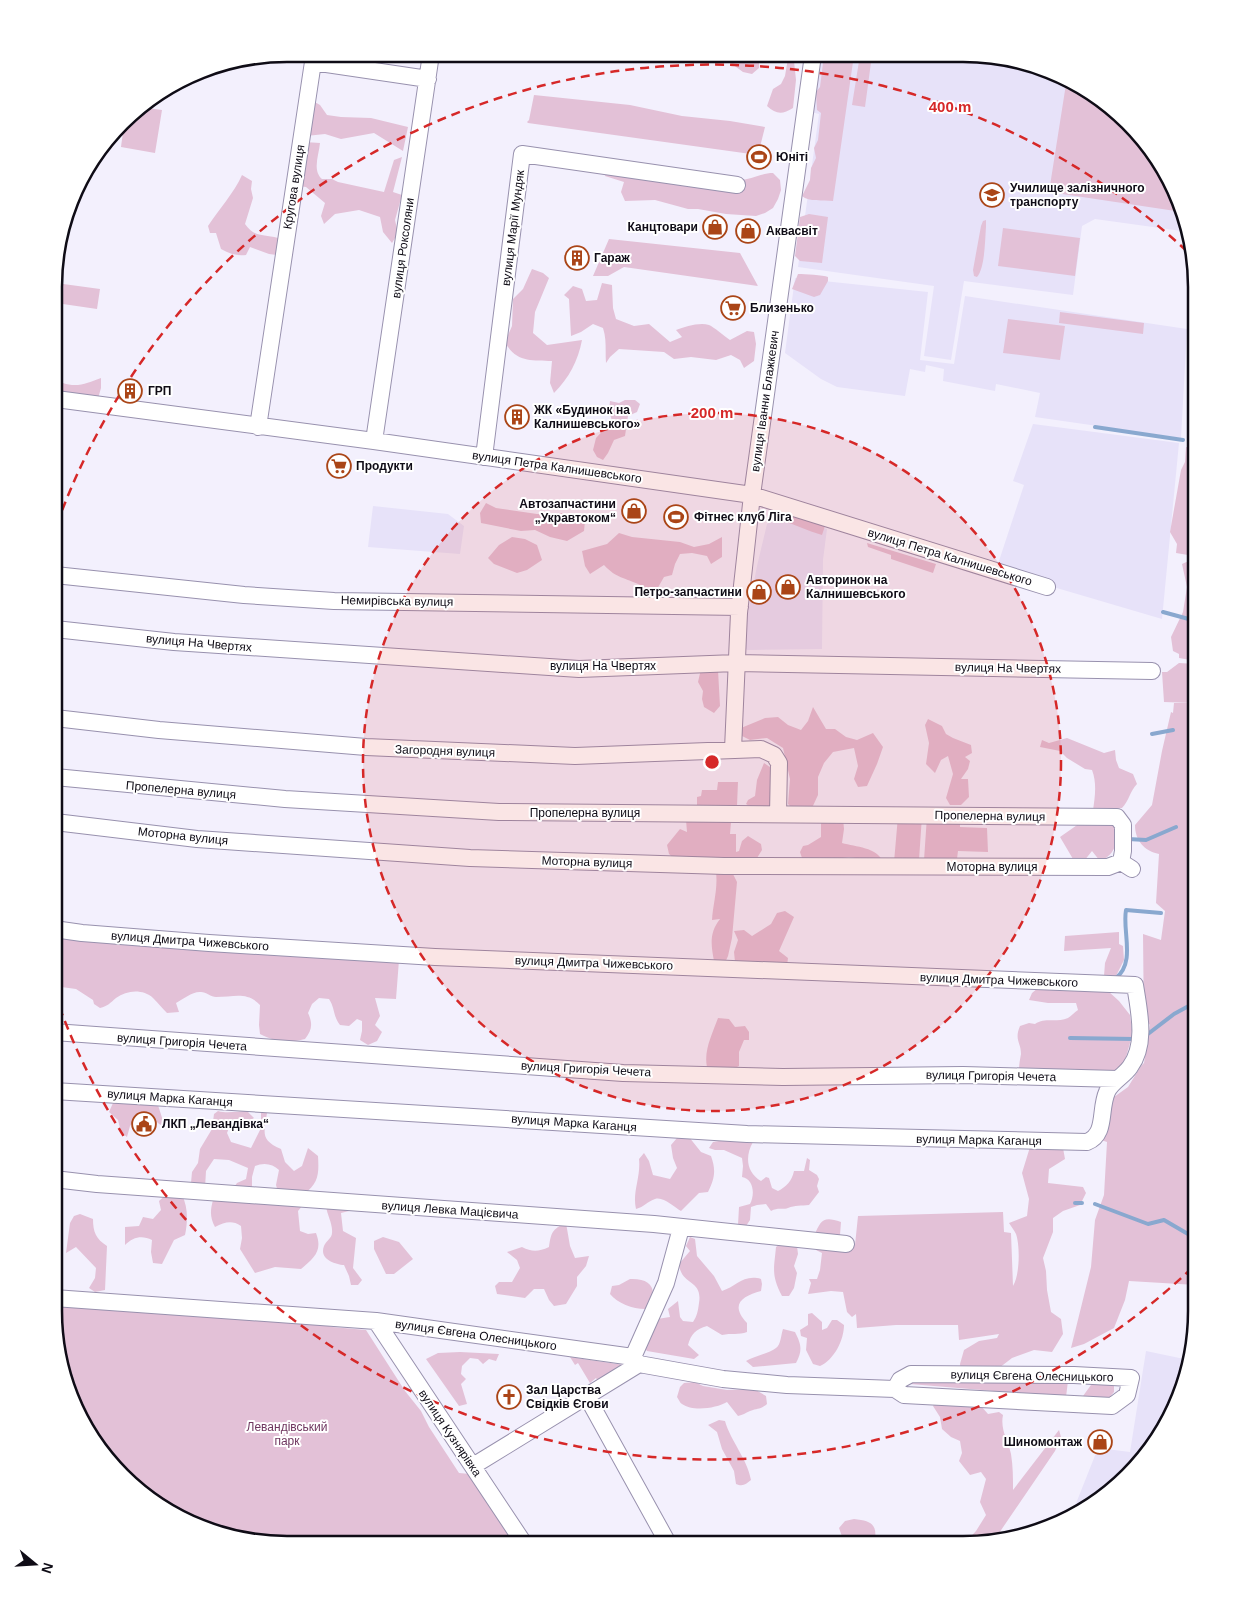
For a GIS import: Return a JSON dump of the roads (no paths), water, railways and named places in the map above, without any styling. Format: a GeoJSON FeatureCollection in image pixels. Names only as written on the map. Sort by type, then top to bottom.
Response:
{"type":"FeatureCollection","features":[{"type":"Feature","properties":{"kind":"street","name":"Кругова вулиця"},"geometry":{"type":"LineString","coordinates":[[258,427],[312,62],[428,79]]}},
{"type":"Feature","properties":{"kind":"street","name":"вулиця Роксоляни"},"geometry":{"type":"LineString","coordinates":[[374,441],[430,62]]}},
{"type":"Feature","properties":{"kind":"street","name":"вулиця Іванни Блажкевич"},"geometry":{"type":"LineString","coordinates":[[733,749],[740,607],[752,495],[813,62]]}},
{"type":"Feature","properties":{"kind":"street","name":"вулиця Марії Мундяк"},"geometry":{"type":"LineString","coordinates":[[484,456],[522,154],[737,184]]}},
{"type":"Feature","properties":{"kind":"street","name":"вулиця Петра Калнишевського"},"geometry":{"type":"LineString","coordinates":[[62,401],[484,456],[752,495],[1047,587]]}},
{"type":"Feature","properties":{"kind":"street","name":"Немирівська вулиця"},"geometry":{"type":"LineString","coordinates":[[62,576],[244,595],[334,600],[740,607]]}},
{"type":"Feature","properties":{"kind":"street","name":"вулиця На Чвертях"},"geometry":{"type":"LineString","coordinates":[[62,630],[174,642],[579,669],[736,663],[1152,671]]}},
{"type":"Feature","properties":{"kind":"street","name":"Загородня вулиця"},"geometry":{"type":"LineString","coordinates":[[62,719],[159,730],[366,747],[575,756],[761,748],[774,755],[779,763],[778,814]]}},
{"type":"Feature","properties":{"kind":"street","name":"Пропелерна вулиця"},"geometry":{"type":"LineString","coordinates":[[62,778],[285,800],[499,812],[1117,818],[1123,824],[1126,865]]}},
{"type":"Feature","properties":{"kind":"street","name":"Моторна вулиця"},"geometry":{"type":"LineString","coordinates":[[62,823],[198,838],[470,858],[738,866],[1108,867],[1126,865]]}},
{"type":"Feature","properties":{"kind":"street","name":"вулиця Дмитра Чижевського"},"geometry":{"type":"LineString","coordinates":[[62,930],[209,943],[435,957],[1135,986],[1141,1022],[1138,1052],[1130,1067],[1118,1080]]}},
{"type":"Feature","properties":{"kind":"street","name":"вулиця Григорія Чечета"},"geometry":{"type":"LineString","coordinates":[[62,1033],[623,1073],[783,1077],[963,1075],[1118,1080]]}},
{"type":"Feature","properties":{"kind":"street","name":"вулиця Марка Каганця"},"geometry":{"type":"LineString","coordinates":[[62,1091],[747,1134],[1087,1142],[1094,1139],[1101,1126],[1103,1105],[1108,1090],[1118,1080]]}},
{"type":"Feature","properties":{"kind":"street","name":"вулиця Левка Мацієвича"},"geometry":{"type":"LineString","coordinates":[[62,1180],[107,1185],[654,1224],[846,1244]]}},
{"type":"Feature","properties":{"kind":"street"},"geometry":{"type":"LineString","coordinates":[[473,1466],[586,1395],[636,1360],[666,1283],[681,1228]]}},
{"type":"Feature","properties":{"kind":"street","name":"вулиця Євгена Олесницького"},"geometry":{"type":"LineString","coordinates":[[62,1299],[376,1321],[636,1360],[723,1379],[895,1389],[904,1394],[1112,1406],[1127,1395],[1131,1378],[1074,1375],[911,1374],[900,1380],[895,1389]]}},
{"type":"Feature","properties":{"kind":"street","name":"вулиця Кузнярівка"},"geometry":{"type":"LineString","coordinates":[[376,1321],[518,1536]]}},
{"type":"Feature","properties":{"kind":"street"},"geometry":{"type":"LineString","coordinates":[[586,1395],[664,1536]]}},
{"type":"Feature","properties":{"kind":"waterway"},"geometry":{"type":"LineString","coordinates":[[1095,427],[1183,440]]}},
{"type":"Feature","properties":{"kind":"waterway"},"geometry":{"type":"LineString","coordinates":[[1163,612],[1188,619]]}},
{"type":"Feature","properties":{"kind":"waterway"},"geometry":{"type":"LineString","coordinates":[[1152,734],[1173,730]]}},
{"type":"Feature","properties":{"kind":"waterway"},"geometry":{"type":"LineString","coordinates":[[1128,839],[1146,840],[1176,827]]}},
{"type":"Feature","properties":{"kind":"waterway"},"geometry":{"type":"LineString","coordinates":[[1116,978],[1122,971],[1127,955],[1126,910],[1161,913]]}},
{"type":"Feature","properties":{"kind":"waterway"},"geometry":{"type":"LineString","coordinates":[[1144,1037],[1174,1014],[1188,1006]]}},
{"type":"Feature","properties":{"kind":"waterway"},"geometry":{"type":"LineString","coordinates":[[1070,1038],[1134,1039]]}},
{"type":"Feature","properties":{"kind":"waterway"},"geometry":{"type":"LineString","coordinates":[[1075,1203],[1082,1203]]}},
{"type":"Feature","properties":{"kind":"waterway"},"geometry":{"type":"LineString","coordinates":[[1095,1204],[1148,1224],[1164,1220],[1188,1234]]}},
{"type":"Feature","properties":{"kind":"place","name":"Юніті"},"geometry":{"type":"Point","coordinates":[759,157]}},
{"type":"Feature","properties":{"kind":"place","name":"Училище залізничного транспорту"},"geometry":{"type":"Point","coordinates":[992,195]}},
{"type":"Feature","properties":{"kind":"place","name":"Канцтовари"},"geometry":{"type":"Point","coordinates":[715,227]}},
{"type":"Feature","properties":{"kind":"place","name":"Аквасвіт"},"geometry":{"type":"Point","coordinates":[748,231]}},
{"type":"Feature","properties":{"kind":"place","name":"Гараж"},"geometry":{"type":"Point","coordinates":[577,258]}},
{"type":"Feature","properties":{"kind":"place","name":"Близенько"},"geometry":{"type":"Point","coordinates":[733,308]}},
{"type":"Feature","properties":{"kind":"place","name":"ГРП"},"geometry":{"type":"Point","coordinates":[130,391]}},
{"type":"Feature","properties":{"kind":"place","name":"ЖК «Будинок на Калнишевського»"},"geometry":{"type":"Point","coordinates":[517,417]}},
{"type":"Feature","properties":{"kind":"place","name":"Продукти"},"geometry":{"type":"Point","coordinates":[339,466]}},
{"type":"Feature","properties":{"kind":"place","name":"Автозапчастини „Укравтоком“"},"geometry":{"type":"Point","coordinates":[634,511]}},
{"type":"Feature","properties":{"kind":"place","name":"Фітнес клуб Ліга"},"geometry":{"type":"Point","coordinates":[676,517]}},
{"type":"Feature","properties":{"kind":"place","name":"Авторинок на Калнишевського"},"geometry":{"type":"Point","coordinates":[788,587]}},
{"type":"Feature","properties":{"kind":"place","name":"Петро-запчастини"},"geometry":{"type":"Point","coordinates":[759,592]}},
{"type":"Feature","properties":{"kind":"place","name":"ЛКП „Левандівка“"},"geometry":{"type":"Point","coordinates":[144,1124]}},
{"type":"Feature","properties":{"kind":"place","name":"Зал Царства Свідків Єгови"},"geometry":{"type":"Point","coordinates":[509,1397]}},
{"type":"Feature","properties":{"kind":"place","name":"Шиномонтаж"},"geometry":{"type":"Point","coordinates":[1100,1442]}},
{"type":"Feature","properties":{"kind":"park label","name":"Левандівський парк"},"geometry":{"type":"Point","coordinates":[287,1434]}}]}
